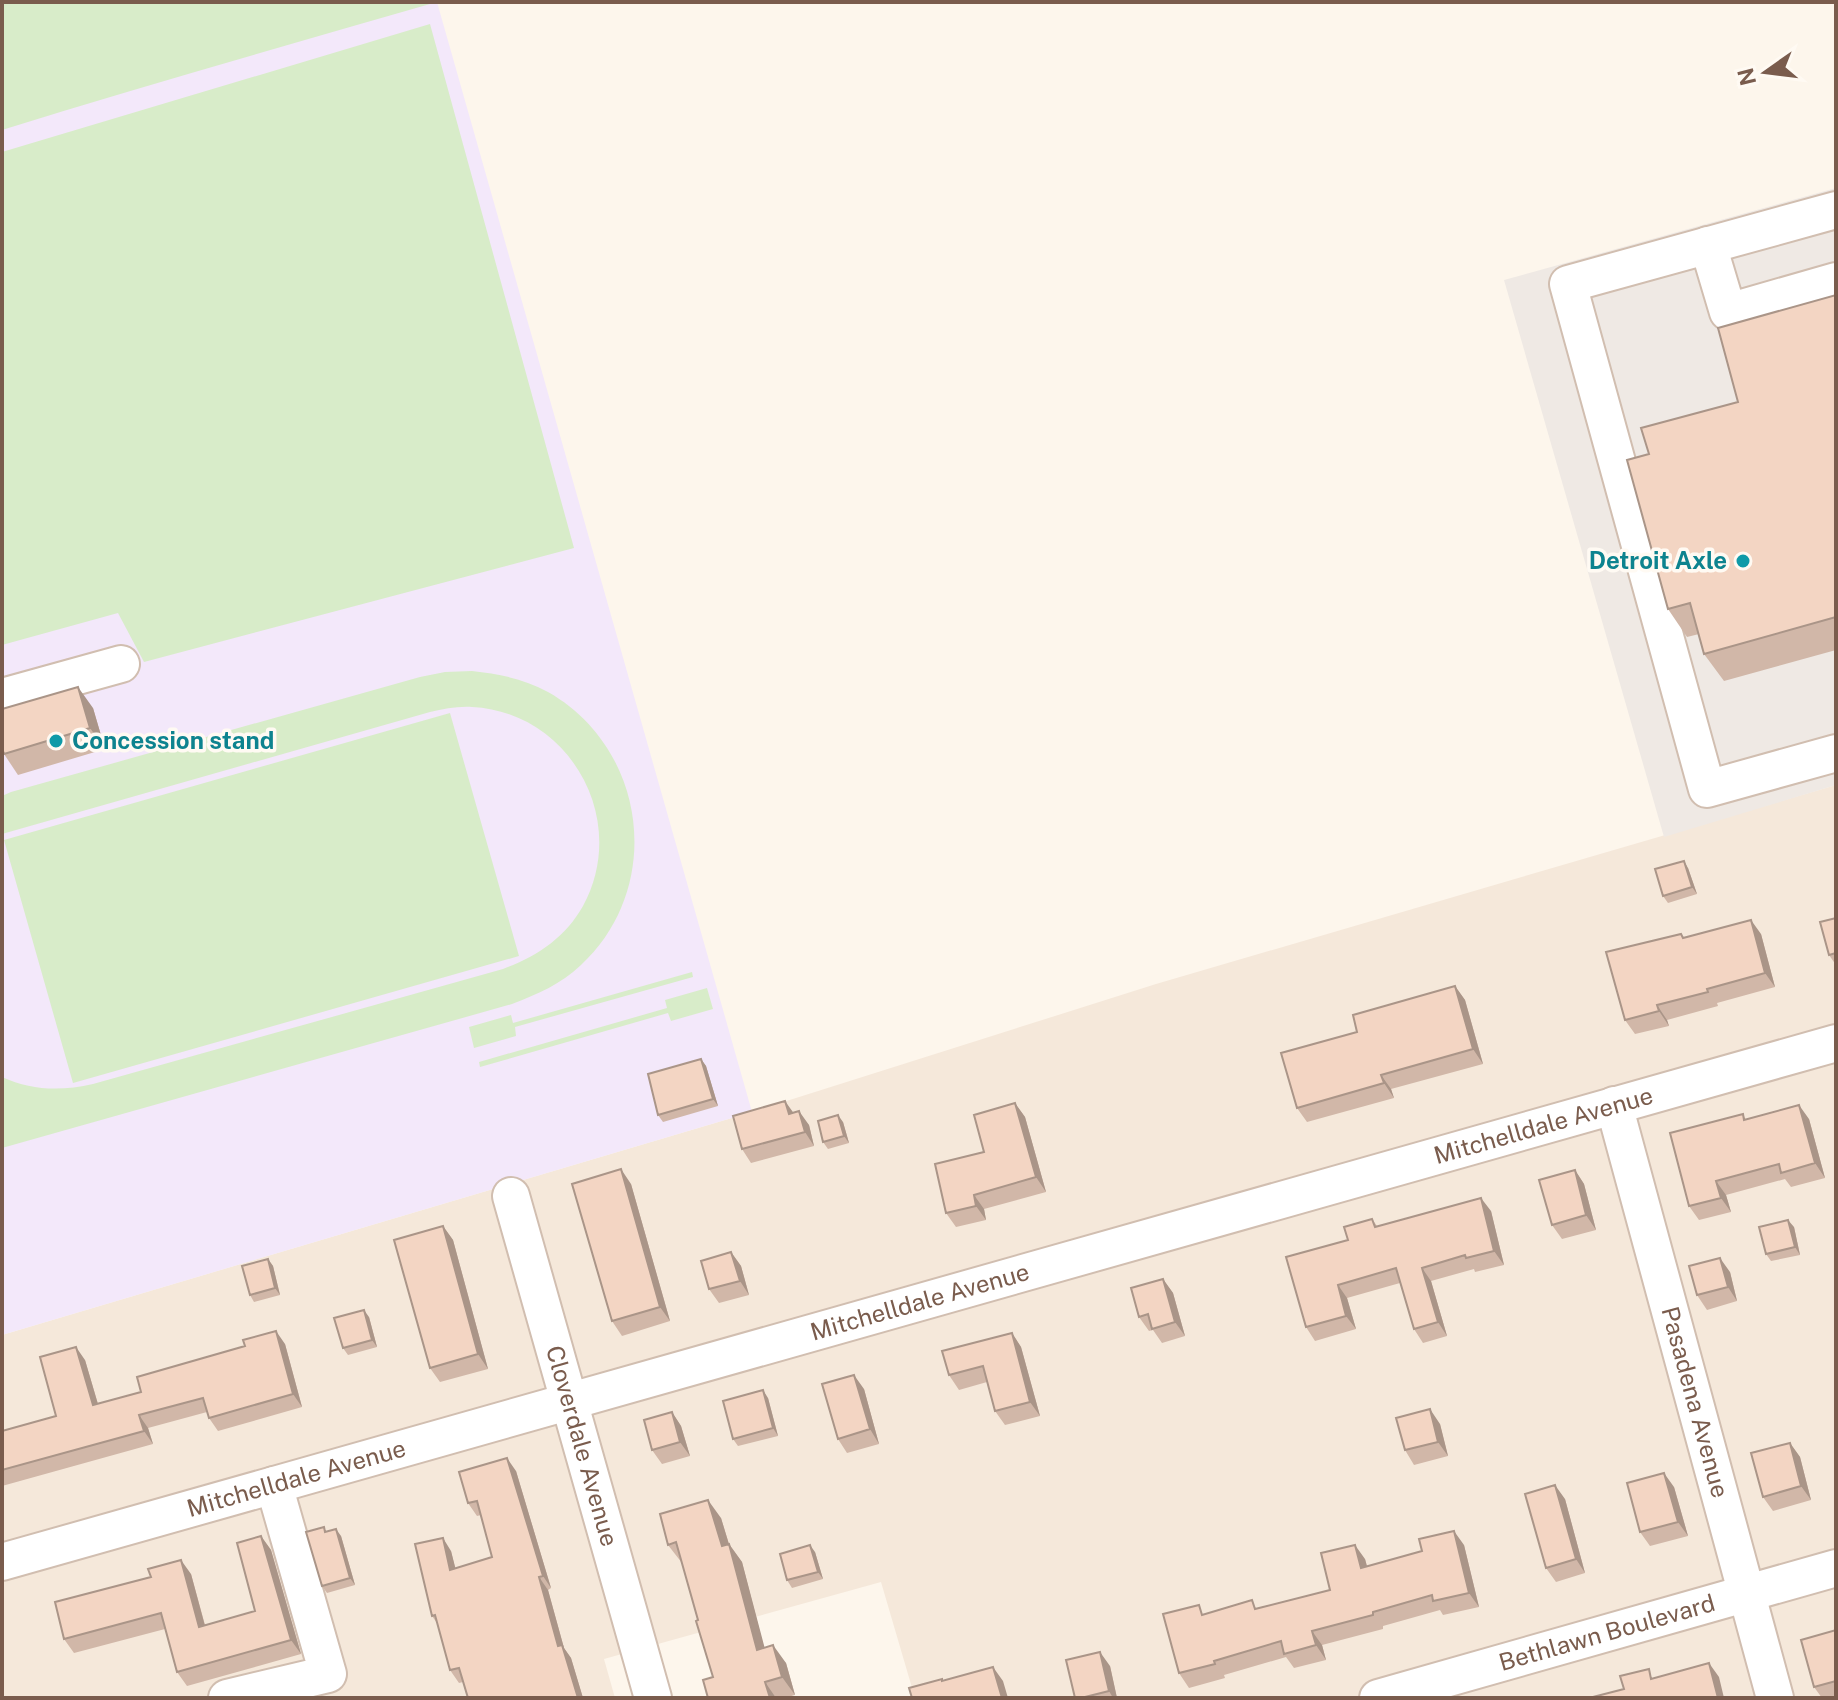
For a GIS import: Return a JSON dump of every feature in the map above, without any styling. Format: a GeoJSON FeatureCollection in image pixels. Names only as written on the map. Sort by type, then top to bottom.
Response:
{"type":"FeatureCollection","features":[{"type":"Feature","properties":{"kind":"street"},"geometry":{"type":"LineString","coordinates":[[1836,210],[1568,284],[1707,789],[1836,753]]}},
{"type":"Feature","properties":{"kind":"street"},"geometry":{"type":"LineString","coordinates":[[1708,245],[1728,312],[1836,281]]}},
{"type":"Feature","properties":{"kind":"street"},"geometry":{"type":"LineString","coordinates":[[2,697],[121,664]]}},
{"type":"Feature","properties":{"kind":"street","name":"Mitchelldale Avenue"},"geometry":{"type":"LineString","coordinates":[[2,1562],[1836,1043]]}},
{"type":"Feature","properties":{"kind":"street","name":"Pasadena Avenue"},"geometry":{"type":"LineString","coordinates":[[1614,1105],[1775,1698]]}},
{"type":"Feature","properties":{"kind":"street","name":"Cloverdale Avenue"},"geometry":{"type":"LineString","coordinates":[[511,1196],[653,1698]]}},
{"type":"Feature","properties":{"kind":"street"},"geometry":{"type":"LineString","coordinates":[[227,1698],[328,1674],[274,1485]]}},
{"type":"Feature","properties":{"kind":"street","name":"Bethlawn Boulevard"},"geometry":{"type":"LineString","coordinates":[[1378,1698],[1836,1568]]}},
{"type":"Feature","properties":{"kind":"shaded area"},"geometry":{"type":"Polygon","coordinates":[[[2,2],[437,2],[752,1112],[2,1335],[2,2]]]}},
{"type":"Feature","properties":{"kind":"shaded area"},"geometry":{"type":"Polygon","coordinates":[[[1836,188],[1836,785],[1664,837],[1504,280],[1836,188]]]}},
{"type":"Feature","properties":{"kind":"shaded area"},"geometry":{"type":"Polygon","coordinates":[[[1836,785],[1836,1698],[915,1698],[881,1582],[604,1659],[615,1698],[2,1698],[2,1335],[752,1112],[1156,984],[1836,785]]]}},
{"type":"Feature","properties":{"kind":"green space"},"geometry":{"type":"Polygon","coordinates":[[[2,2],[437,2],[2,130],[2,2]]]}},
{"type":"Feature","properties":{"kind":"green space"},"geometry":{"type":"Polygon","coordinates":[[[430,24],[574,548],[144,662],[118,613],[2,645],[2,152],[430,24]]]}},
{"type":"Feature","properties":{"kind":"green space"},"geometry":{"type":"Polygon","coordinates":[[[472,671],[512,678],[548,692],[581,717],[607,747],[624,782],[633,820],[634,859],[625,897],[608,933],[581,965],[549,988],[512,1004],[2,1148],[2,1077],[47,1088],[93,1084],[503,969],[527,959],[568,928],[583,906],[596,873],[599,839],[594,807],[582,776],[563,749],[537,728],[507,713],[472,707],[430,712],[2,834],[2,796],[11,792],[420,677],[472,671]]]}},
{"type":"Feature","properties":{"kind":"green space"},"geometry":{"type":"Polygon","coordinates":[[[450,713],[519,956],[73,1083],[4,840],[450,713]]]}},
{"type":"Feature","properties":{"kind":"green space"},"geometry":{"type":"Polygon","coordinates":[[[692,972],[693,977],[515,1027],[516,1036],[474,1048],[469,1027],[511,1015],[513,1023],[692,972]]]}},
{"type":"Feature","properties":{"kind":"green space"},"geometry":{"type":"Polygon","coordinates":[[[707,988],[713,1009],[671,1021],[668,1013],[480,1067],[479,1062],[667,1008],[665,1000],[707,988]]]}},
{"type":"Feature","properties":{"kind":"building","name":"Detroit Axle"},"geometry":{"type":"Polygon","coordinates":[[[1836,295],[1836,617],[1704,654],[1690,603],[1668,609],[1627,460],[1649,454],[1641,428],[1738,402],[1718,328],[1836,295]]]}},
{"type":"Feature","properties":{"kind":"building"},"geometry":{"type":"Polygon","coordinates":[[[78,687],[90,728],[4,754],[2,709],[78,687]]]}},
{"type":"Feature","properties":{"kind":"building"},"geometry":{"type":"Polygon","coordinates":[[[1684,861],[1692,887],[1663,896],[1655,869],[1684,861]]]}},
{"type":"Feature","properties":{"kind":"building"},"geometry":{"type":"Polygon","coordinates":[[[1836,918],[1836,953],[1829,955],[1820,922],[1836,918]]]}},
{"type":"Feature","properties":{"kind":"building"},"geometry":{"type":"Polygon","coordinates":[[[1751,920],[1765,973],[1657,1005],[1659,1011],[1625,1020],[1606,952],[1681,934],[1683,938],[1751,920]]]}},
{"type":"Feature","properties":{"kind":"building"},"geometry":{"type":"Polygon","coordinates":[[[1455,986],[1473,1049],[1381,1075],[1384,1083],[1297,1108],[1281,1053],[1357,1032],[1353,1015],[1455,986]]]}},
{"type":"Feature","properties":{"kind":"building"},"geometry":{"type":"Polygon","coordinates":[[[701,1059],[713,1099],[658,1115],[648,1074],[701,1059]]]}},
{"type":"Feature","properties":{"kind":"building"},"geometry":{"type":"Polygon","coordinates":[[[785,1101],[789,1114],[799,1111],[805,1132],[742,1149],[733,1116],[785,1101]]]}},
{"type":"Feature","properties":{"kind":"building"},"geometry":{"type":"Polygon","coordinates":[[[1015,1103],[1036,1177],[974,1195],[976,1206],[946,1213],[935,1164],[984,1152],[974,1115],[1015,1103]]]}},
{"type":"Feature","properties":{"kind":"building"},"geometry":{"type":"Polygon","coordinates":[[[1799,1105],[1815,1163],[1781,1173],[1779,1164],[1716,1181],[1721,1198],[1689,1206],[1670,1133],[1743,1114],[1744,1120],[1799,1105]]]}},
{"type":"Feature","properties":{"kind":"building"},"geometry":{"type":"Polygon","coordinates":[[[838,1115],[844,1136],[823,1142],[818,1121],[838,1115]]]}},
{"type":"Feature","properties":{"kind":"building"},"geometry":{"type":"Polygon","coordinates":[[[621,1169],[660,1307],[612,1321],[572,1184],[621,1169]]]}},
{"type":"Feature","properties":{"kind":"building"},"geometry":{"type":"Polygon","coordinates":[[[1575,1170],[1586,1215],[1552,1225],[1539,1180],[1575,1170]]]}},
{"type":"Feature","properties":{"kind":"building"},"geometry":{"type":"Polygon","coordinates":[[[1481,1198],[1494,1251],[1466,1258],[1465,1255],[1422,1268],[1438,1322],[1414,1329],[1396,1268],[1338,1285],[1346,1316],[1306,1327],[1286,1257],[1348,1240],[1344,1227],[1372,1219],[1375,1227],[1481,1198]]]}},
{"type":"Feature","properties":{"kind":"building"},"geometry":{"type":"Polygon","coordinates":[[[1788,1220],[1795,1247],[1766,1254],[1759,1227],[1788,1220]]]}},
{"type":"Feature","properties":{"kind":"building"},"geometry":{"type":"Polygon","coordinates":[[[443,1226],[478,1354],[430,1368],[394,1240],[443,1226]]]}},
{"type":"Feature","properties":{"kind":"building"},"geometry":{"type":"Polygon","coordinates":[[[731,1252],[740,1281],[709,1289],[701,1261],[731,1252]]]}},
{"type":"Feature","properties":{"kind":"building"},"geometry":{"type":"Polygon","coordinates":[[[1720,1258],[1728,1287],[1697,1295],[1689,1266],[1720,1258]]]}},
{"type":"Feature","properties":{"kind":"building"},"geometry":{"type":"Polygon","coordinates":[[[268,1259],[275,1288],[250,1295],[242,1266],[268,1259]]]}},
{"type":"Feature","properties":{"kind":"building"},"geometry":{"type":"Polygon","coordinates":[[[1163,1279],[1175,1322],[1152,1329],[1148,1314],[1139,1317],[1131,1288],[1163,1279]]]}},
{"type":"Feature","properties":{"kind":"building"},"geometry":{"type":"Polygon","coordinates":[[[364,1310],[372,1340],[343,1348],[334,1318],[364,1310]]]}},
{"type":"Feature","properties":{"kind":"building"},"geometry":{"type":"Polygon","coordinates":[[[276,1331],[293,1394],[209,1418],[203,1398],[139,1415],[144,1431],[2,1470],[2,1431],[56,1416],[40,1357],[76,1347],[93,1405],[141,1392],[137,1377],[245,1346],[243,1340],[276,1331]]]}},
{"type":"Feature","properties":{"kind":"building"},"geometry":{"type":"Polygon","coordinates":[[[1012,1333],[1030,1402],[995,1411],[983,1366],[949,1375],[942,1351],[1012,1333]]]}},
{"type":"Feature","properties":{"kind":"building"},"geometry":{"type":"Polygon","coordinates":[[[854,1375],[870,1429],[838,1439],[822,1384],[854,1375]]]}},
{"type":"Feature","properties":{"kind":"building"},"geometry":{"type":"Polygon","coordinates":[[[763,1390],[773,1428],[733,1439],[723,1401],[763,1390]]]}},
{"type":"Feature","properties":{"kind":"building"},"geometry":{"type":"Polygon","coordinates":[[[1430,1409],[1438,1442],[1405,1450],[1396,1418],[1430,1409]]]}},
{"type":"Feature","properties":{"kind":"building"},"geometry":{"type":"Polygon","coordinates":[[[672,1412],[680,1442],[652,1450],[644,1420],[672,1412]]]}},
{"type":"Feature","properties":{"kind":"building"},"geometry":{"type":"Polygon","coordinates":[[[1790,1443],[1801,1486],[1763,1497],[1751,1453],[1790,1443]]]}},
{"type":"Feature","properties":{"kind":"building"},"geometry":{"type":"Polygon","coordinates":[[[507,1458],[543,1576],[539,1577],[558,1646],[562,1645],[578,1698],[468,1698],[459,1668],[450,1670],[435,1615],[432,1616],[415,1544],[443,1538],[450,1570],[492,1557],[477,1501],[468,1503],[459,1472],[507,1458]]]}},
{"type":"Feature","properties":{"kind":"building"},"geometry":{"type":"Polygon","coordinates":[[[1664,1473],[1678,1522],[1640,1532],[1627,1483],[1664,1473]]]}},
{"type":"Feature","properties":{"kind":"building"},"geometry":{"type":"Polygon","coordinates":[[[1555,1485],[1576,1559],[1546,1568],[1525,1494],[1555,1485]]]}},
{"type":"Feature","properties":{"kind":"building"},"geometry":{"type":"Polygon","coordinates":[[[708,1500],[722,1546],[729,1544],[757,1650],[773,1645],[782,1677],[765,1682],[770,1698],[708,1698],[703,1680],[713,1677],[676,1542],[668,1545],[660,1514],[708,1500]]]}},
{"type":"Feature","properties":{"kind":"building"},"geometry":{"type":"Polygon","coordinates":[[[324,1527],[325,1532],[336,1529],[350,1578],[322,1586],[306,1532],[324,1527]]]}},
{"type":"Feature","properties":{"kind":"building"},"geometry":{"type":"Polygon","coordinates":[[[1454,1531],[1469,1593],[1433,1601],[1432,1595],[1312,1631],[1316,1645],[1284,1654],[1281,1641],[1179,1673],[1163,1614],[1199,1605],[1202,1615],[1252,1600],[1255,1609],[1330,1590],[1321,1553],[1355,1545],[1361,1568],[1422,1551],[1419,1539],[1454,1531]]]}},
{"type":"Feature","properties":{"kind":"building"},"geometry":{"type":"Polygon","coordinates":[[[261,1536],[291,1640],[177,1672],[161,1613],[64,1639],[55,1602],[151,1577],[148,1569],[181,1560],[199,1627],[255,1611],[237,1543],[261,1536]]]}},
{"type":"Feature","properties":{"kind":"building"},"geometry":{"type":"Polygon","coordinates":[[[810,1545],[818,1572],[787,1580],[780,1554],[810,1545]]]}},
{"type":"Feature","properties":{"kind":"building"},"geometry":{"type":"Polygon","coordinates":[[[1836,1630],[1836,1681],[1814,1687],[1801,1640],[1836,1630]]]}},
{"type":"Feature","properties":{"kind":"building"},"geometry":{"type":"Polygon","coordinates":[[[1100,1652],[1109,1691],[1075,1698],[1066,1660],[1100,1652]]]}},
{"type":"Feature","properties":{"kind":"building"},"geometry":{"type":"Polygon","coordinates":[[[1709,1663],[1718,1698],[1589,1698],[1624,1689],[1620,1676],[1649,1669],[1651,1679],[1709,1663]]]}},
{"type":"Feature","properties":{"kind":"building"},"geometry":{"type":"Polygon","coordinates":[[[993,1667],[1002,1698],[912,1698],[909,1688],[993,1667]]]}},
{"type":"Feature","properties":{"kind":"place","name":"Detroit Axle"},"geometry":{"type":"Point","coordinates":[1743,561]}},
{"type":"Feature","properties":{"kind":"place","name":"Concession stand"},"geometry":{"type":"Point","coordinates":[56,741]}}]}
